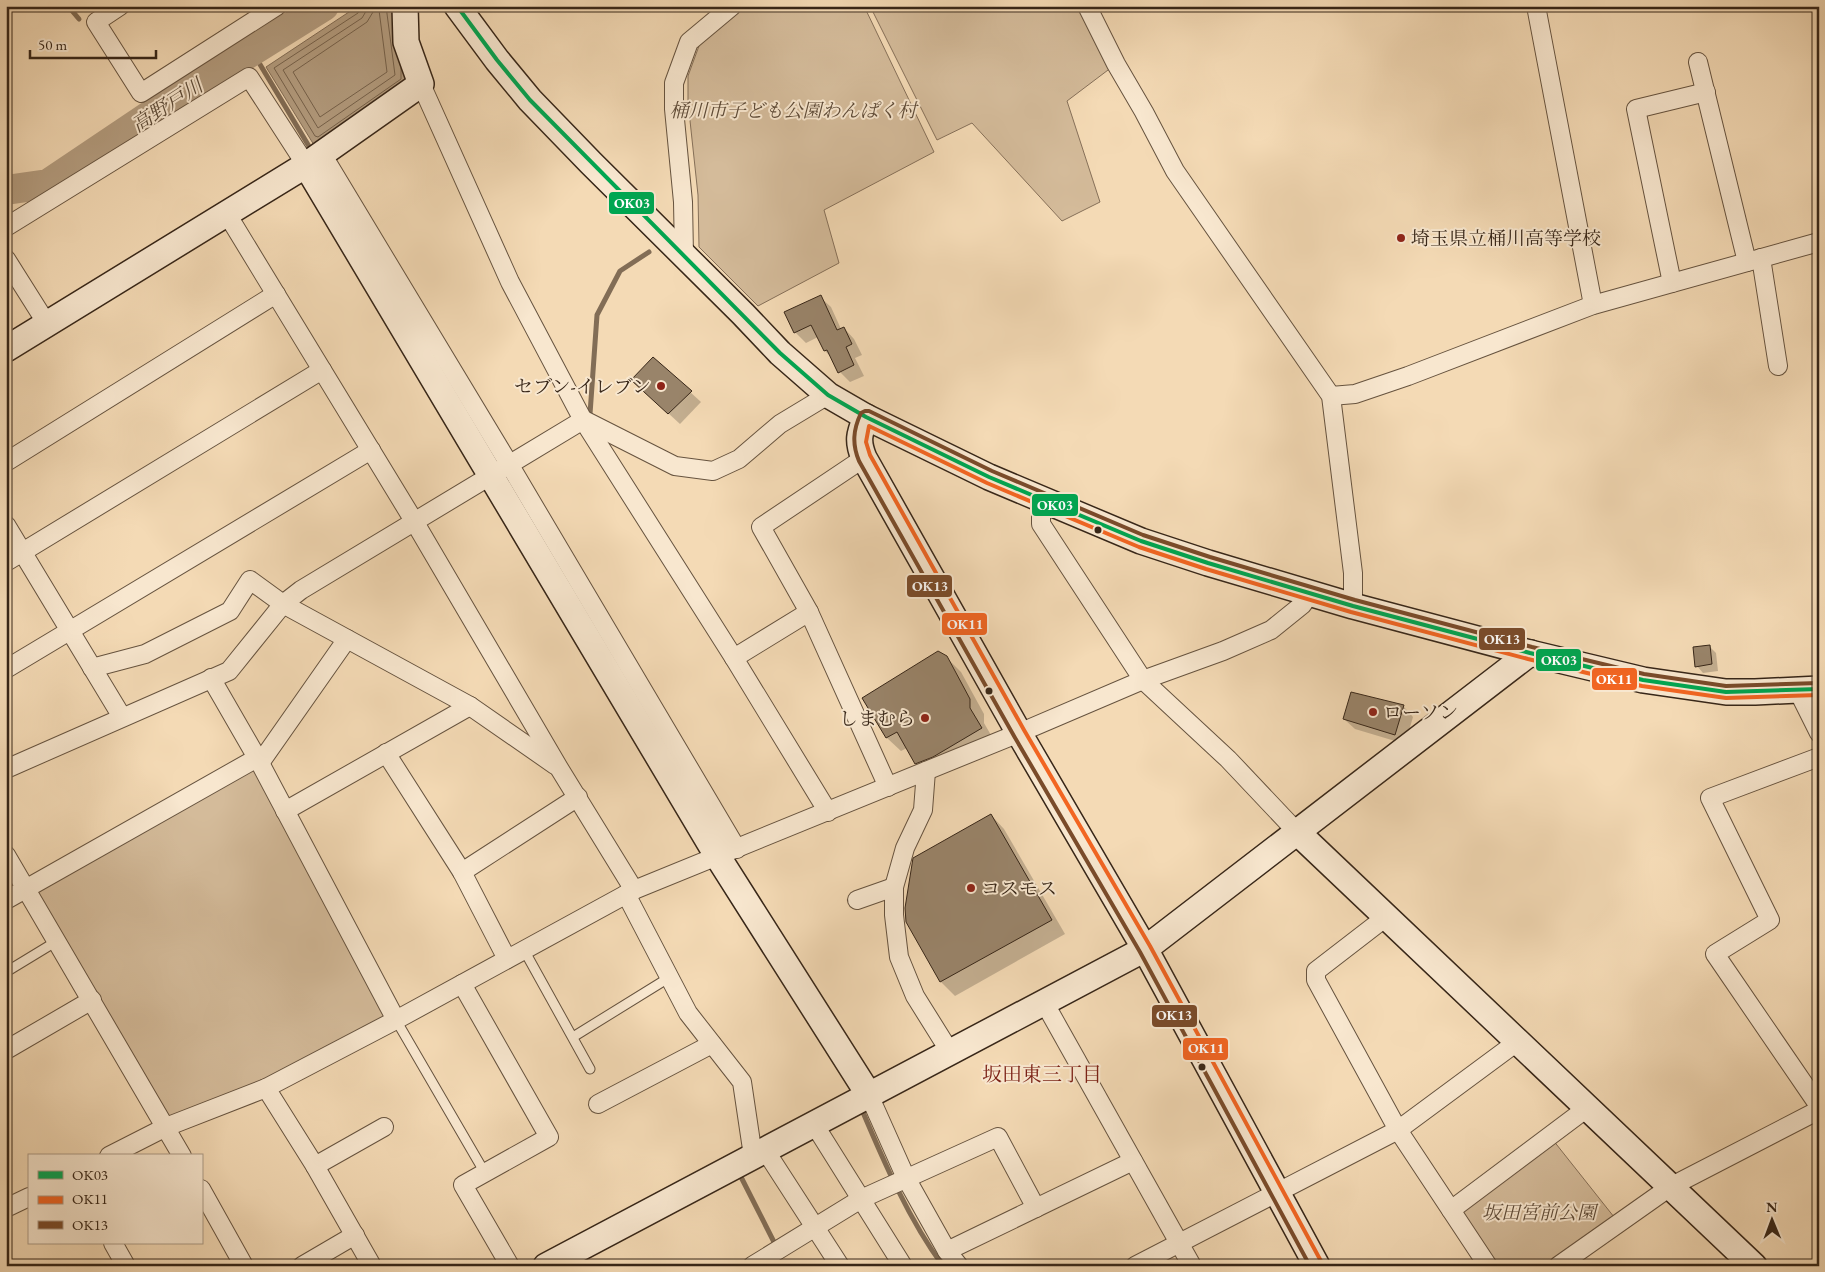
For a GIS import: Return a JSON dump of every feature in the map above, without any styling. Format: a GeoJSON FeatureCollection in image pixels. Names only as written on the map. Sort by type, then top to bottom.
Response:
{"type":"FeatureCollection","features":[{"type":"Feature","properties":{"kind":"street"},"geometry":{"type":"LineString","coordinates":[[120,6],[96,22],[141,93],[277,6]]}},
{"type":"Feature","properties":{"kind":"street"},"geometry":{"type":"LineString","coordinates":[[405,6],[406,42],[421,84],[510,282],[583,420],[734,658],[828,812]]}},
{"type":"Feature","properties":{"kind":"street"},"geometry":{"type":"LineString","coordinates":[[457,6],[497,60],[530,100],[780,353],[828,395],[866,417],[980,473],[1141,541],[1310,594],[1530,653],[1643,680],[1726,692],[1808,690],[1819,733]]}},
{"type":"Feature","properties":{"kind":"street"},"geometry":{"type":"LineString","coordinates":[[684,255],[683,202],[674,110],[674,83],[689,42],[732,6]]}},
{"type":"Feature","properties":{"kind":"street"},"geometry":{"type":"LineString","coordinates":[[1088,6],[1116,64],[1175,171],[1331,396],[1351,556],[1353,606]]}},
{"type":"Feature","properties":{"kind":"street"},"geometry":{"type":"LineString","coordinates":[[1536,6],[1593,305]]}},
{"type":"Feature","properties":{"kind":"street"},"geometry":{"type":"LineString","coordinates":[[1698,62],[1754,260],[1778,366]]}},
{"type":"Feature","properties":{"kind":"street"},"geometry":{"type":"LineString","coordinates":[[6,227],[249,77],[314,159],[500,470],[870,1095],[906,1178],[947,1251],[959,1266]]}},
{"type":"Feature","properties":{"kind":"street"},"geometry":{"type":"LineString","coordinates":[[6,349],[314,159],[421,84]]}},
{"type":"Feature","properties":{"kind":"street"},"geometry":{"type":"LineString","coordinates":[[1672,283],[1636,109],[1706,92]]}},
{"type":"Feature","properties":{"kind":"street"},"geometry":{"type":"LineString","coordinates":[[227,214],[414,521],[559,768],[578,797],[630,892],[688,1012],[742,1082],[759,1153],[817,1227],[840,1266]]}},
{"type":"Feature","properties":{"kind":"street"},"geometry":{"type":"LineString","coordinates":[[1331,396],[1355,394],[1399,379],[1593,305],[1819,242]]}},
{"type":"Feature","properties":{"kind":"street"},"geometry":{"type":"LineString","coordinates":[[6,259],[47,324]]}},
{"type":"Feature","properties":{"kind":"street"},"geometry":{"type":"LineString","coordinates":[[6,462],[276,294]]}},
{"type":"Feature","properties":{"kind":"street"},"geometry":{"type":"LineString","coordinates":[[6,562],[322,370]]}},
{"type":"Feature","properties":{"kind":"street"},"geometry":{"type":"LineString","coordinates":[[583,420],[675,466],[713,471],[739,459],[780,424],[828,395]]}},
{"type":"Feature","properties":{"kind":"street"},"geometry":{"type":"LineString","coordinates":[[866,417],[859,439],[859,446],[864,458],[1019,733],[1145,949],[1318,1266]]}},
{"type":"Feature","properties":{"kind":"street"},"geometry":{"type":"LineString","coordinates":[[6,769],[229,671],[282,604],[301,590],[583,420]]}},
{"type":"Feature","properties":{"kind":"street"},"geometry":{"type":"LineString","coordinates":[[6,669],[371,450]]}},
{"type":"Feature","properties":{"kind":"street"},"geometry":{"type":"LineString","coordinates":[[864,458],[761,527],[809,612],[888,787]]}},
{"type":"Feature","properties":{"kind":"street"},"geometry":{"type":"LineString","coordinates":[[1041,500],[1041,524],[1144,680],[1228,759],[1297,832],[1670,1186],[1746,1264]]}},
{"type":"Feature","properties":{"kind":"street"},"geometry":{"type":"LineString","coordinates":[[6,525],[122,717]]}},
{"type":"Feature","properties":{"kind":"street"},"geometry":{"type":"LineString","coordinates":[[92,668],[145,654],[230,611],[250,580],[282,604],[470,706],[559,768]]}},
{"type":"Feature","properties":{"kind":"street"},"geometry":{"type":"LineString","coordinates":[[113,1154],[166,1127],[266,1088],[396,1020],[630,892],[926,772],[1144,680],[1223,651],[1271,630],[1302,605],[1310,594]]}},
{"type":"Feature","properties":{"kind":"street"},"geometry":{"type":"LineString","coordinates":[[734,658],[809,612]]}},
{"type":"Feature","properties":{"kind":"street"},"geometry":{"type":"LineString","coordinates":[[6,900],[259,761],[347,639]]}},
{"type":"Feature","properties":{"kind":"street"},"geometry":{"type":"LineString","coordinates":[[546,1266],[1145,949],[1530,653]]}},
{"type":"Feature","properties":{"kind":"street"},"geometry":{"type":"LineString","coordinates":[[211,678],[259,761],[396,1020]]}},
{"type":"Feature","properties":{"kind":"street"},"geometry":{"type":"LineString","coordinates":[[284,811],[470,706]]}},
{"type":"Feature","properties":{"kind":"street"},"geometry":{"type":"LineString","coordinates":[[386,753],[462,872],[507,959]]}},
{"type":"Feature","properties":{"kind":"street"},"geometry":{"type":"LineString","coordinates":[[1558,1266],[1670,1186],[1819,1108],[1715,954],[1770,920],[1710,798],[1819,757]]}},
{"type":"Feature","properties":{"kind":"street"},"geometry":{"type":"LineString","coordinates":[[926,772],[923,810],[905,848],[894,887],[894,915],[899,957],[915,996],[950,1052]]}},
{"type":"Feature","properties":{"kind":"street"},"geometry":{"type":"LineString","coordinates":[[462,872],[578,797]]}},
{"type":"Feature","properties":{"kind":"street"},"geometry":{"type":"LineString","coordinates":[[6,855],[181,1154]]}},
{"type":"Feature","properties":{"kind":"street"},"geometry":{"type":"LineString","coordinates":[[857,900],[894,887]]}},
{"type":"Feature","properties":{"kind":"street"},"geometry":{"type":"LineString","coordinates":[[1386,917],[1316,971],[1316,980],[1398,1130],[1488,1266]]}},
{"type":"Feature","properties":{"kind":"street"},"geometry":{"type":"LineString","coordinates":[[462,984],[549,1136],[463,1185],[510,1266]]}},
{"type":"Feature","properties":{"kind":"street"},"geometry":{"type":"LineString","coordinates":[[6,1050],[92,1000]]}},
{"type":"Feature","properties":{"kind":"street"},"geometry":{"type":"LineString","coordinates":[[1044,1002],[1192,1266]]}},
{"type":"Feature","properties":{"kind":"street"},"geometry":{"type":"LineString","coordinates":[[1135,1266],[1398,1130],[1517,1042]]}},
{"type":"Feature","properties":{"kind":"street"},"geometry":{"type":"LineString","coordinates":[[598,1104],[712,1044]]}},
{"type":"Feature","properties":{"kind":"street"},"geometry":{"type":"LineString","coordinates":[[266,1088],[315,1166],[372,1266]]}},
{"type":"Feature","properties":{"kind":"street"},"geometry":{"type":"LineString","coordinates":[[1451,1210],[1587,1108]]}},
{"type":"Feature","properties":{"kind":"street"},"geometry":{"type":"LineString","coordinates":[[814,1124],[903,1266]]}},
{"type":"Feature","properties":{"kind":"street"},"geometry":{"type":"LineString","coordinates":[[315,1166],[384,1127]]}},
{"type":"Feature","properties":{"kind":"street"},"geometry":{"type":"LineString","coordinates":[[754,1265],[861,1199],[998,1136],[1036,1208]]}},
{"type":"Feature","properties":{"kind":"street"},"geometry":{"type":"LineString","coordinates":[[947,1251],[1133,1161]]}},
{"type":"Feature","properties":{"kind":"street"},"geometry":{"type":"LineString","coordinates":[[202,1192],[244,1266]]}},
{"type":"Feature","properties":{"kind":"street"},"geometry":{"type":"LineString","coordinates":[[6,1208],[28,1197]]}},
{"type":"Feature","properties":{"kind":"street"},"geometry":{"type":"LineString","coordinates":[[302,1266],[355,1235]]}},
{"type":"Feature","properties":{"kind":"street"},"geometry":{"type":"LineString","coordinates":[[115,1244],[126,1266]]}},
{"type":"Feature","properties":{"kind":"lane"},"geometry":{"type":"LineString","coordinates":[[6,972],[57,941]]}},
{"type":"Feature","properties":{"kind":"lane"},"geometry":{"type":"LineString","coordinates":[[524,950],[590,1069]]}},
{"type":"Feature","properties":{"kind":"lane"},"geometry":{"type":"LineString","coordinates":[[573,1038],[671,977]]}},
{"type":"Feature","properties":{"kind":"lane"},"geometry":{"type":"LineString","coordinates":[[396,1020],[485,1172]]}},
{"type":"Feature","properties":{"kind":"green space","name":"桶川市子ども公園わんぱく村"},"geometry":{"type":"Polygon","coordinates":[[[737,6],[864,6],[934,152],[824,210],[839,263],[758,306],[699,247],[698,195],[688,102],[688,76],[703,35],[737,6]]]}},
{"type":"Feature","properties":{"kind":"green space"},"geometry":{"type":"Polygon","coordinates":[[[870,6],[1087,6],[1116,64],[1067,101],[1100,202],[1062,221],[972,123],[937,140],[870,6]]]}},
{"type":"Feature","properties":{"kind":"green space"},"geometry":{"type":"Polygon","coordinates":[[[257,758],[396,1020],[166,1127],[26,889],[257,758]]]}},
{"type":"Feature","properties":{"kind":"green space","name":"坂田宮前公園"},"geometry":{"type":"Polygon","coordinates":[[[1549,1135],[1618,1222],[1558,1266],[1488,1266],[1451,1210],[1549,1135]]]}},
{"type":"Feature","properties":{"kind":"water"},"geometry":{"type":"Polygon","coordinates":[[[358,6],[397,6],[408,81],[314,145],[266,67],[358,6]]]}},
{"type":"Feature","properties":{"kind":"building"},"geometry":{"type":"Polygon","coordinates":[[[821,295],[837,330],[844,327],[852,344],[846,347],[854,365],[838,373],[827,350],[824,351],[811,325],[794,333],[784,312],[821,295]]]}},
{"type":"Feature","properties":{"kind":"building","name":"セブン-イレブン"},"geometry":{"type":"Polygon","coordinates":[[[653,357],[692,391],[668,414],[631,380],[653,357]]]}},
{"type":"Feature","properties":{"kind":"building"},"geometry":{"type":"Polygon","coordinates":[[[1710,645],[1712,664],[1695,667],[1693,647],[1710,645]]]}},
{"type":"Feature","properties":{"kind":"building","name":"しまむら"},"geometry":{"type":"Polygon","coordinates":[[[938,651],[947,656],[970,699],[970,708],[982,728],[933,757],[915,764],[897,732],[886,738],[862,698],[938,651]]]}},
{"type":"Feature","properties":{"kind":"building","name":"ローソン"},"geometry":{"type":"Polygon","coordinates":[[[1351,692],[1404,705],[1395,735],[1343,719],[1351,692]]]}},
{"type":"Feature","properties":{"kind":"building","name":"コスモス"},"geometry":{"type":"Polygon","coordinates":[[[991,814],[1052,920],[940,982],[906,922],[905,908],[913,858],[991,814]]]}},
{"type":"Feature","properties":{"kind":"waterway"},"geometry":{"type":"LineString","coordinates":[[68,6],[79,19]]}},
{"type":"Feature","properties":{"kind":"waterway","name":"高野戸川"},"geometry":{"type":"LineString","coordinates":[[6,190],[48,184],[161,108],[324,6]]}},
{"type":"Feature","properties":{"kind":"waterway"},"geometry":{"type":"LineString","coordinates":[[252,51],[313,153]]}},
{"type":"Feature","properties":{"kind":"waterway"},"geometry":{"type":"LineString","coordinates":[[587,418],[590,414],[597,315],[620,271],[649,252]]}},
{"type":"Feature","properties":{"kind":"waterway"},"geometry":{"type":"LineString","coordinates":[[864,1107],[862,1110],[898,1190],[919,1230],[943,1266]]}},
{"type":"Feature","properties":{"kind":"waterway"},"geometry":{"type":"LineString","coordinates":[[739,1173],[776,1246],[774,1247]]}},
{"type":"Feature","properties":{"kind":"transit line","name":"OK03"},"geometry":{"type":"LineString","coordinates":[[457,6],[497,60],[530,100],[780,353],[828,395],[866,417],[989,477],[1141,541],[1353,606],[1530,653],[1643,680],[1726,692],[1819,689]]}},
{"type":"Feature","properties":{"kind":"transit line","name":"OK13"},"geometry":{"type":"LineString","coordinates":[[1310,1266],[1140,952],[1014,736],[859,461],[854,437],[861,413],[869,411],[992,471],[1143,535],[1355,600],[1532,647],[1644,674],[1726,686],[1819,683]]}},
{"type":"Feature","properties":{"kind":"transit line","name":"OK11"},"geometry":{"type":"LineString","coordinates":[[1322,1263],[1150,946],[1024,730],[870,455],[866,442],[869,426],[987,483],[1139,547],[1351,612],[1528,659],[1642,686],[1726,698],[1819,695]]}},
{"type":"Feature","properties":{"kind":"place","name":"埼玉県立桶川高等学校"},"geometry":{"type":"Point","coordinates":[1401,238]}},
{"type":"Feature","properties":{"kind":"place","name":"セブン-イレブン"},"geometry":{"type":"Point","coordinates":[661,386]}},
{"type":"Feature","properties":{"kind":"place","name":"ローソン"},"geometry":{"type":"Point","coordinates":[1373,712]}},
{"type":"Feature","properties":{"kind":"place","name":"しまむら"},"geometry":{"type":"Point","coordinates":[925,718]}},
{"type":"Feature","properties":{"kind":"place","name":"コスモス"},"geometry":{"type":"Point","coordinates":[971,888]}},
{"type":"Feature","properties":{"kind":"district","name":"坂田東三丁目"},"geometry":{"type":"Point","coordinates":[1042,1074]}}]}
